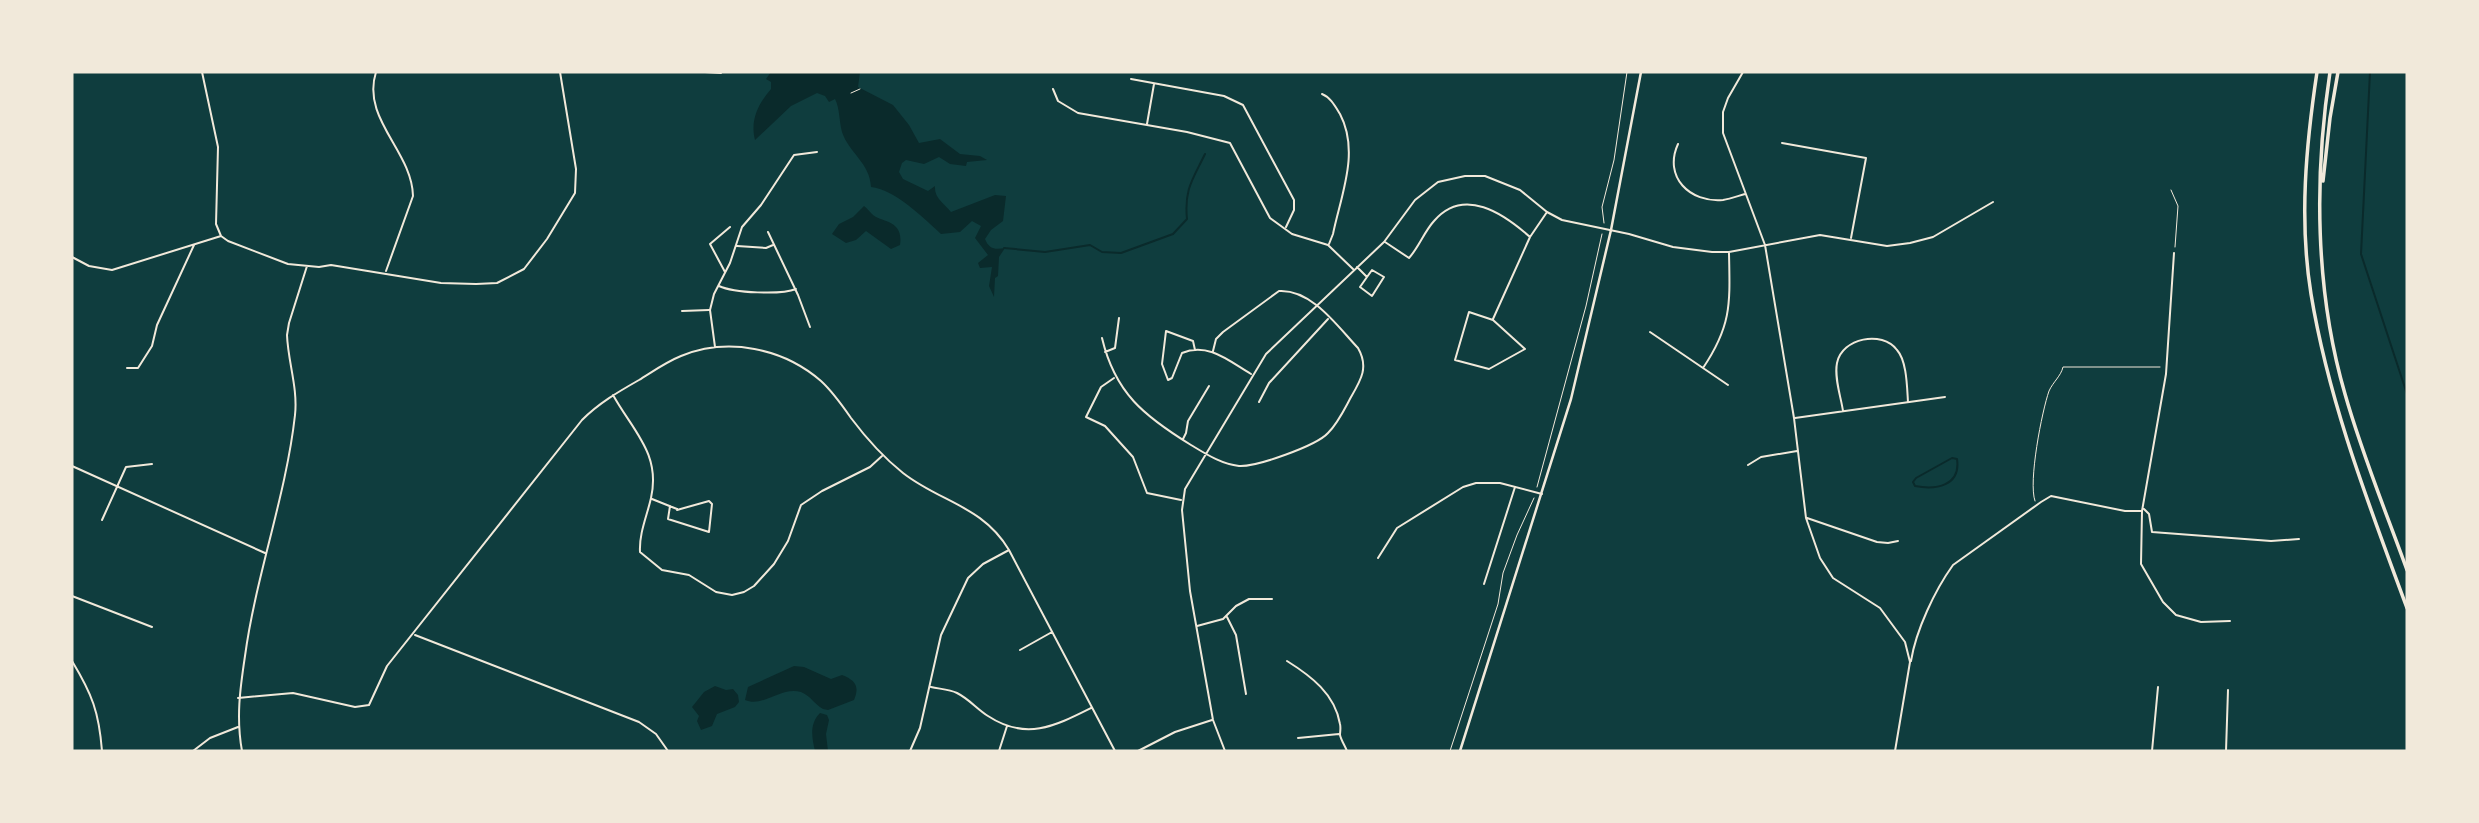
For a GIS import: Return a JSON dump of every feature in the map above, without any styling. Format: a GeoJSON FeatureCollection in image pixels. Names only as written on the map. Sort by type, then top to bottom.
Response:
{"type":"FeatureCollection","features":[{"type":"Feature","properties":{"kind":"highway"},"geometry":{"type":"LineString","coordinates":[[2317,72],[2308,137],[2305,187],[2305,226],[2311,292],[2338,416],[2407,608]]}},
{"type":"Feature","properties":{"kind":"highway"},"geometry":{"type":"LineString","coordinates":[[2330,72],[2322,134],[2325,287],[2342,379],[2357,432],[2407,570]]}},
{"type":"Feature","properties":{"kind":"highway"},"geometry":{"type":"LineString","coordinates":[[2321,186],[2325,174],[2330,118],[2338,72]]}},
{"type":"Feature","properties":{"kind":"main road"},"geometry":{"type":"LineString","coordinates":[[1460,751],[1577,376],[1611,230],[1641,72]]}},
{"type":"Feature","properties":{"kind":"street"},"geometry":{"type":"LineString","coordinates":[[202,72],[218,147],[216,224],[221,236],[288,264],[331,265],[441,283],[476,284],[497,283],[524,269],[547,239],[575,193],[576,169],[560,72]]}},
{"type":"Feature","properties":{"kind":"street"},"geometry":{"type":"LineString","coordinates":[[376,72],[374,103],[378,116],[413,183],[413,196],[385,272]]}},
{"type":"Feature","properties":{"kind":"street"},"geometry":{"type":"LineString","coordinates":[[705,72],[721,74]]}},
{"type":"Feature","properties":{"kind":"street"},"geometry":{"type":"LineString","coordinates":[[1744,72],[1725,105],[1723,132],[1765,245],[1794,418],[1806,518],[1820,558],[1833,578],[1880,608],[1905,642],[1910,662]]}},
{"type":"Feature","properties":{"kind":"street"},"geometry":{"type":"LineString","coordinates":[[1131,79],[1224,96],[1243,106],[1294,200],[1294,210],[1286,228]]}},
{"type":"Feature","properties":{"kind":"street"},"geometry":{"type":"LineString","coordinates":[[1147,125],[1155,83]]}},
{"type":"Feature","properties":{"kind":"street"},"geometry":{"type":"LineString","coordinates":[[1053,89],[1058,101],[1078,113],[1230,143],[1270,218],[1292,234],[1328,245],[1353,270]]}},
{"type":"Feature","properties":{"kind":"street"},"geometry":{"type":"LineString","coordinates":[[1322,94],[1327,96],[1338,110],[1346,126],[1350,147],[1333,234],[1328,245]]}},
{"type":"Feature","properties":{"kind":"street"},"geometry":{"type":"LineString","coordinates":[[1782,143],[1866,158],[1850,239]]}},
{"type":"Feature","properties":{"kind":"street"},"geometry":{"type":"LineString","coordinates":[[1678,144],[1672,169],[1688,190],[1708,199],[1724,200],[1746,194]]}},
{"type":"Feature","properties":{"kind":"street"},"geometry":{"type":"LineString","coordinates":[[715,348],[710,310],[742,227],[761,205],[794,155],[817,152]]}},
{"type":"Feature","properties":{"kind":"street"},"geometry":{"type":"LineString","coordinates":[[1225,751],[1213,720],[1189,581],[1182,500],[1190,477],[1270,350],[1384,242],[1424,190],[1438,182],[1465,176],[1485,176],[1520,190],[1546,212],[1562,220],[1687,250],[1730,252],[1820,235],[1887,246],[1924,239],[1956,225],[1993,202]]}},
{"type":"Feature","properties":{"kind":"street"},"geometry":{"type":"LineString","coordinates":[[1384,242],[1409,258],[1433,222],[1442,214],[1472,204],[1492,209],[1530,237]]}},
{"type":"Feature","properties":{"kind":"street"},"geometry":{"type":"LineString","coordinates":[[1493,320],[1530,237],[1546,212]]}},
{"type":"Feature","properties":{"kind":"street"},"geometry":{"type":"LineString","coordinates":[[725,273],[710,244],[730,226]]}},
{"type":"Feature","properties":{"kind":"street"},"geometry":{"type":"LineString","coordinates":[[768,232],[796,289],[810,327]]}},
{"type":"Feature","properties":{"kind":"street"},"geometry":{"type":"LineString","coordinates":[[72,257],[89,266],[112,270],[221,236]]}},
{"type":"Feature","properties":{"kind":"street"},"geometry":{"type":"LineString","coordinates":[[127,368],[138,368],[152,346],[157,325],[195,244]]}},
{"type":"Feature","properties":{"kind":"street"},"geometry":{"type":"LineString","coordinates":[[736,246],[765,248],[775,245]]}},
{"type":"Feature","properties":{"kind":"street"},"geometry":{"type":"LineString","coordinates":[[1703,368],[1716,349],[1727,323],[1730,252]]}},
{"type":"Feature","properties":{"kind":"street"},"geometry":{"type":"LineString","coordinates":[[2174,253],[2166,367],[2143,510],[2141,564],[2163,603],[2176,615],[2201,622],[2230,621]]}},
{"type":"Feature","properties":{"kind":"street"},"geometry":{"type":"LineString","coordinates":[[242,751],[238,727],[238,698],[249,628],[291,443],[296,411],[287,335],[307,266]]}},
{"type":"Feature","properties":{"kind":"street"},"geometry":{"type":"LineString","coordinates":[[1357,267],[1367,277]]}},
{"type":"Feature","properties":{"kind":"street"},"geometry":{"type":"LineString","coordinates":[[1372,270],[1384,277],[1372,296],[1360,287],[1367,277],[1372,270]]}},
{"type":"Feature","properties":{"kind":"street"},"geometry":{"type":"LineString","coordinates":[[718,285],[726,289],[756,291],[782,292],[796,289]]}},
{"type":"Feature","properties":{"kind":"street"},"geometry":{"type":"LineString","coordinates":[[1102,338],[1116,377],[1128,396],[1143,412],[1182,439],[1228,464],[1251,466],[1265,462],[1327,435],[1340,418],[1360,382],[1364,369],[1358,348],[1316,305],[1298,293],[1279,291],[1223,332],[1216,340],[1213,351]]}},
{"type":"Feature","properties":{"kind":"street"},"geometry":{"type":"LineString","coordinates":[[682,311],[710,310]]}},
{"type":"Feature","properties":{"kind":"street"},"geometry":{"type":"LineString","coordinates":[[1469,312],[1493,320],[1525,349],[1489,369],[1455,360],[1469,312]]}},
{"type":"Feature","properties":{"kind":"street"},"geometry":{"type":"LineString","coordinates":[[1105,352],[1115,348],[1119,318]]}},
{"type":"Feature","properties":{"kind":"street"},"geometry":{"type":"LineString","coordinates":[[1259,402],[1269,383],[1329,318]]}},
{"type":"Feature","properties":{"kind":"street"},"geometry":{"type":"LineString","coordinates":[[1195,350],[1193,341],[1166,331],[1162,364],[1168,380],[1182,353],[1195,350],[1213,351],[1253,375]]}},
{"type":"Feature","properties":{"kind":"street"},"geometry":{"type":"LineString","coordinates":[[1650,332],[1728,385]]}},
{"type":"Feature","properties":{"kind":"street"},"geometry":{"type":"LineString","coordinates":[[1843,411],[1836,368],[1839,356],[1852,342],[1877,338],[1889,342],[1901,356],[1908,402]]}},
{"type":"Feature","properties":{"kind":"street"},"geometry":{"type":"LineString","coordinates":[[238,698],[293,693],[363,707],[373,699],[383,673],[582,420],[613,395],[679,357],[728,346],[762,350],[801,366],[828,388],[883,455],[919,484],[985,520],[1009,550],[1115,751]]}},
{"type":"Feature","properties":{"kind":"street"},"geometry":{"type":"LineString","coordinates":[[1116,377],[1101,387],[1086,417],[1105,426],[1133,457],[1147,493],[1182,500]]}},
{"type":"Feature","properties":{"kind":"street"},"geometry":{"type":"LineString","coordinates":[[1182,439],[1188,421],[1209,386]]}},
{"type":"Feature","properties":{"kind":"street"},"geometry":{"type":"LineString","coordinates":[[613,395],[649,451],[653,464],[651,499],[641,534],[640,552],[662,570],[689,575],[716,592],[732,595],[754,586],[774,564],[788,541],[801,505],[822,491],[870,467],[883,455]]}},
{"type":"Feature","properties":{"kind":"street"},"geometry":{"type":"LineString","coordinates":[[1794,418],[1945,397]]}},
{"type":"Feature","properties":{"kind":"street"},"geometry":{"type":"LineString","coordinates":[[1748,465],[1761,457],[1798,451]]}},
{"type":"Feature","properties":{"kind":"street"},"geometry":{"type":"LineString","coordinates":[[102,520],[127,467],[152,464]]}},
{"type":"Feature","properties":{"kind":"street"},"geometry":{"type":"LineString","coordinates":[[72,466],[266,554]]}},
{"type":"Feature","properties":{"kind":"street"},"geometry":{"type":"LineString","coordinates":[[1378,558],[1397,528],[1463,487],[1488,482],[1542,494]]}},
{"type":"Feature","properties":{"kind":"street"},"geometry":{"type":"LineString","coordinates":[[1484,584],[1515,486]]}},
{"type":"Feature","properties":{"kind":"street"},"geometry":{"type":"LineString","coordinates":[[1895,751],[1910,662],[1918,632],[1943,579],[1953,565],[2051,496],[2125,511],[2143,510],[2149,514],[2152,531],[2271,541],[2299,539]]}},
{"type":"Feature","properties":{"kind":"street"},"geometry":{"type":"LineString","coordinates":[[651,499],[670,506],[677,510],[709,501],[712,504],[709,532],[668,519],[670,506]]}},
{"type":"Feature","properties":{"kind":"street"},"geometry":{"type":"LineString","coordinates":[[1806,518],[1877,542],[1898,541]]}},
{"type":"Feature","properties":{"kind":"street"},"geometry":{"type":"LineString","coordinates":[[911,751],[920,728],[942,635],[968,578],[983,564],[1009,550]]}},
{"type":"Feature","properties":{"kind":"street"},"geometry":{"type":"LineString","coordinates":[[72,596],[152,627]]}},
{"type":"Feature","properties":{"kind":"street"},"geometry":{"type":"LineString","coordinates":[[1196,626],[1220,621],[1236,606],[1249,599],[1272,599]]}},
{"type":"Feature","properties":{"kind":"street"},"geometry":{"type":"LineString","coordinates":[[1227,617],[1236,635],[1247,694]]}},
{"type":"Feature","properties":{"kind":"street"},"geometry":{"type":"LineString","coordinates":[[1020,650],[1052,632]]}},
{"type":"Feature","properties":{"kind":"street"},"geometry":{"type":"LineString","coordinates":[[414,635],[639,722],[656,734],[668,751]]}},
{"type":"Feature","properties":{"kind":"street"},"geometry":{"type":"LineString","coordinates":[[72,661],[90,690],[100,727],[102,751]]}},
{"type":"Feature","properties":{"kind":"street"},"geometry":{"type":"LineString","coordinates":[[1287,661],[1311,676],[1325,692],[1337,712],[1340,734],[1347,751]]}},
{"type":"Feature","properties":{"kind":"street"},"geometry":{"type":"LineString","coordinates":[[930,687],[958,694],[1007,726],[1026,729],[1045,728],[1062,723],[1092,707]]}},
{"type":"Feature","properties":{"kind":"street"},"geometry":{"type":"LineString","coordinates":[[2152,751],[2158,687]]}},
{"type":"Feature","properties":{"kind":"street"},"geometry":{"type":"LineString","coordinates":[[2226,751],[2228,690]]}},
{"type":"Feature","properties":{"kind":"street"},"geometry":{"type":"LineString","coordinates":[[1138,751],[1175,732],[1213,720]]}},
{"type":"Feature","properties":{"kind":"street"},"geometry":{"type":"LineString","coordinates":[[999,751],[1007,726]]}},
{"type":"Feature","properties":{"kind":"street"},"geometry":{"type":"LineString","coordinates":[[193,751],[210,738],[238,727]]}},
{"type":"Feature","properties":{"kind":"street"},"geometry":{"type":"LineString","coordinates":[[1298,738],[1340,734]]}},
{"type":"Feature","properties":{"kind":"path"},"geometry":{"type":"LineString","coordinates":[[1604,222],[1602,207],[1614,160],[1627,72]]}},
{"type":"Feature","properties":{"kind":"path"},"geometry":{"type":"LineString","coordinates":[[850,93],[860,89]]}},
{"type":"Feature","properties":{"kind":"path"},"geometry":{"type":"LineString","coordinates":[[2171,190],[2178,206],[2174,253]]}},
{"type":"Feature","properties":{"kind":"path"},"geometry":{"type":"LineString","coordinates":[[1537,488],[1586,306],[1601,235]]}},
{"type":"Feature","properties":{"kind":"path"},"geometry":{"type":"LineString","coordinates":[[2037,505],[2033,494],[2033,472],[2042,419],[2049,392],[2063,367],[2166,367]]}},
{"type":"Feature","properties":{"kind":"path"},"geometry":{"type":"LineString","coordinates":[[1450,751],[1498,604],[1503,573],[1534,498]]}},
{"type":"Feature","properties":{"kind":"water"},"geometry":{"type":"Polygon","coordinates":[[[771,72],[860,72],[858,87],[893,105],[919,143],[940,139],[960,154],[980,156],[987,160],[967,162],[966,166],[950,164],[939,157],[924,164],[906,160],[899,172],[903,179],[928,191],[935,186],[938,197],[951,212],[995,195],[1006,196],[1003,221],[991,230],[985,239],[993,248],[1005,248],[999,257],[994,297],[989,286],[992,267],[980,268],[978,263],[988,255],[975,238],[981,226],[972,221],[960,232],[941,234],[899,199],[871,187],[867,171],[842,132],[835,99],[829,102],[825,96],[817,93],[791,106],[755,140],[754,119],[762,100],[771,89],[771,82],[766,79],[771,72]]]}},
{"type":"Feature","properties":{"kind":"water"},"geometry":{"type":"Polygon","coordinates":[[[864,206],[876,217],[891,223],[899,230],[900,245],[891,249],[866,231],[856,240],[846,243],[832,234],[839,224],[853,217],[864,206]]]}},
{"type":"Feature","properties":{"kind":"water"},"geometry":{"type":"Polygon","coordinates":[[[794,666],[804,667],[831,679],[842,675],[846,677],[853,681],[856,687],[854,700],[828,710],[801,692],[794,691],[759,701],[745,700],[748,687],[794,666]]]}},
{"type":"Feature","properties":{"kind":"water"},"geometry":{"type":"Polygon","coordinates":[[[715,686],[726,690],[733,689],[739,702],[735,707],[717,714],[712,726],[701,730],[697,721],[699,716],[692,707],[704,692],[715,686]]]}},
{"type":"Feature","properties":{"kind":"water"},"geometry":{"type":"Polygon","coordinates":[[[820,713],[827,715],[829,720],[826,734],[828,751],[815,751],[813,726],[820,713]]]}},
{"type":"Feature","properties":{"kind":"waterway"},"geometry":{"type":"LineString","coordinates":[[2370,72],[2361,254],[2407,394]]}},
{"type":"Feature","properties":{"kind":"waterway"},"geometry":{"type":"LineString","coordinates":[[1004,248],[1045,252],[1090,245],[1102,252],[1121,253],[1173,234],[1187,219],[1188,192],[1205,154]]}},
{"type":"Feature","properties":{"kind":"waterway"},"geometry":{"type":"LineString","coordinates":[[1952,458],[1957,459],[1957,468],[1951,480],[1939,486],[1915,486],[1913,482],[1916,478],[1952,458]]}}]}
